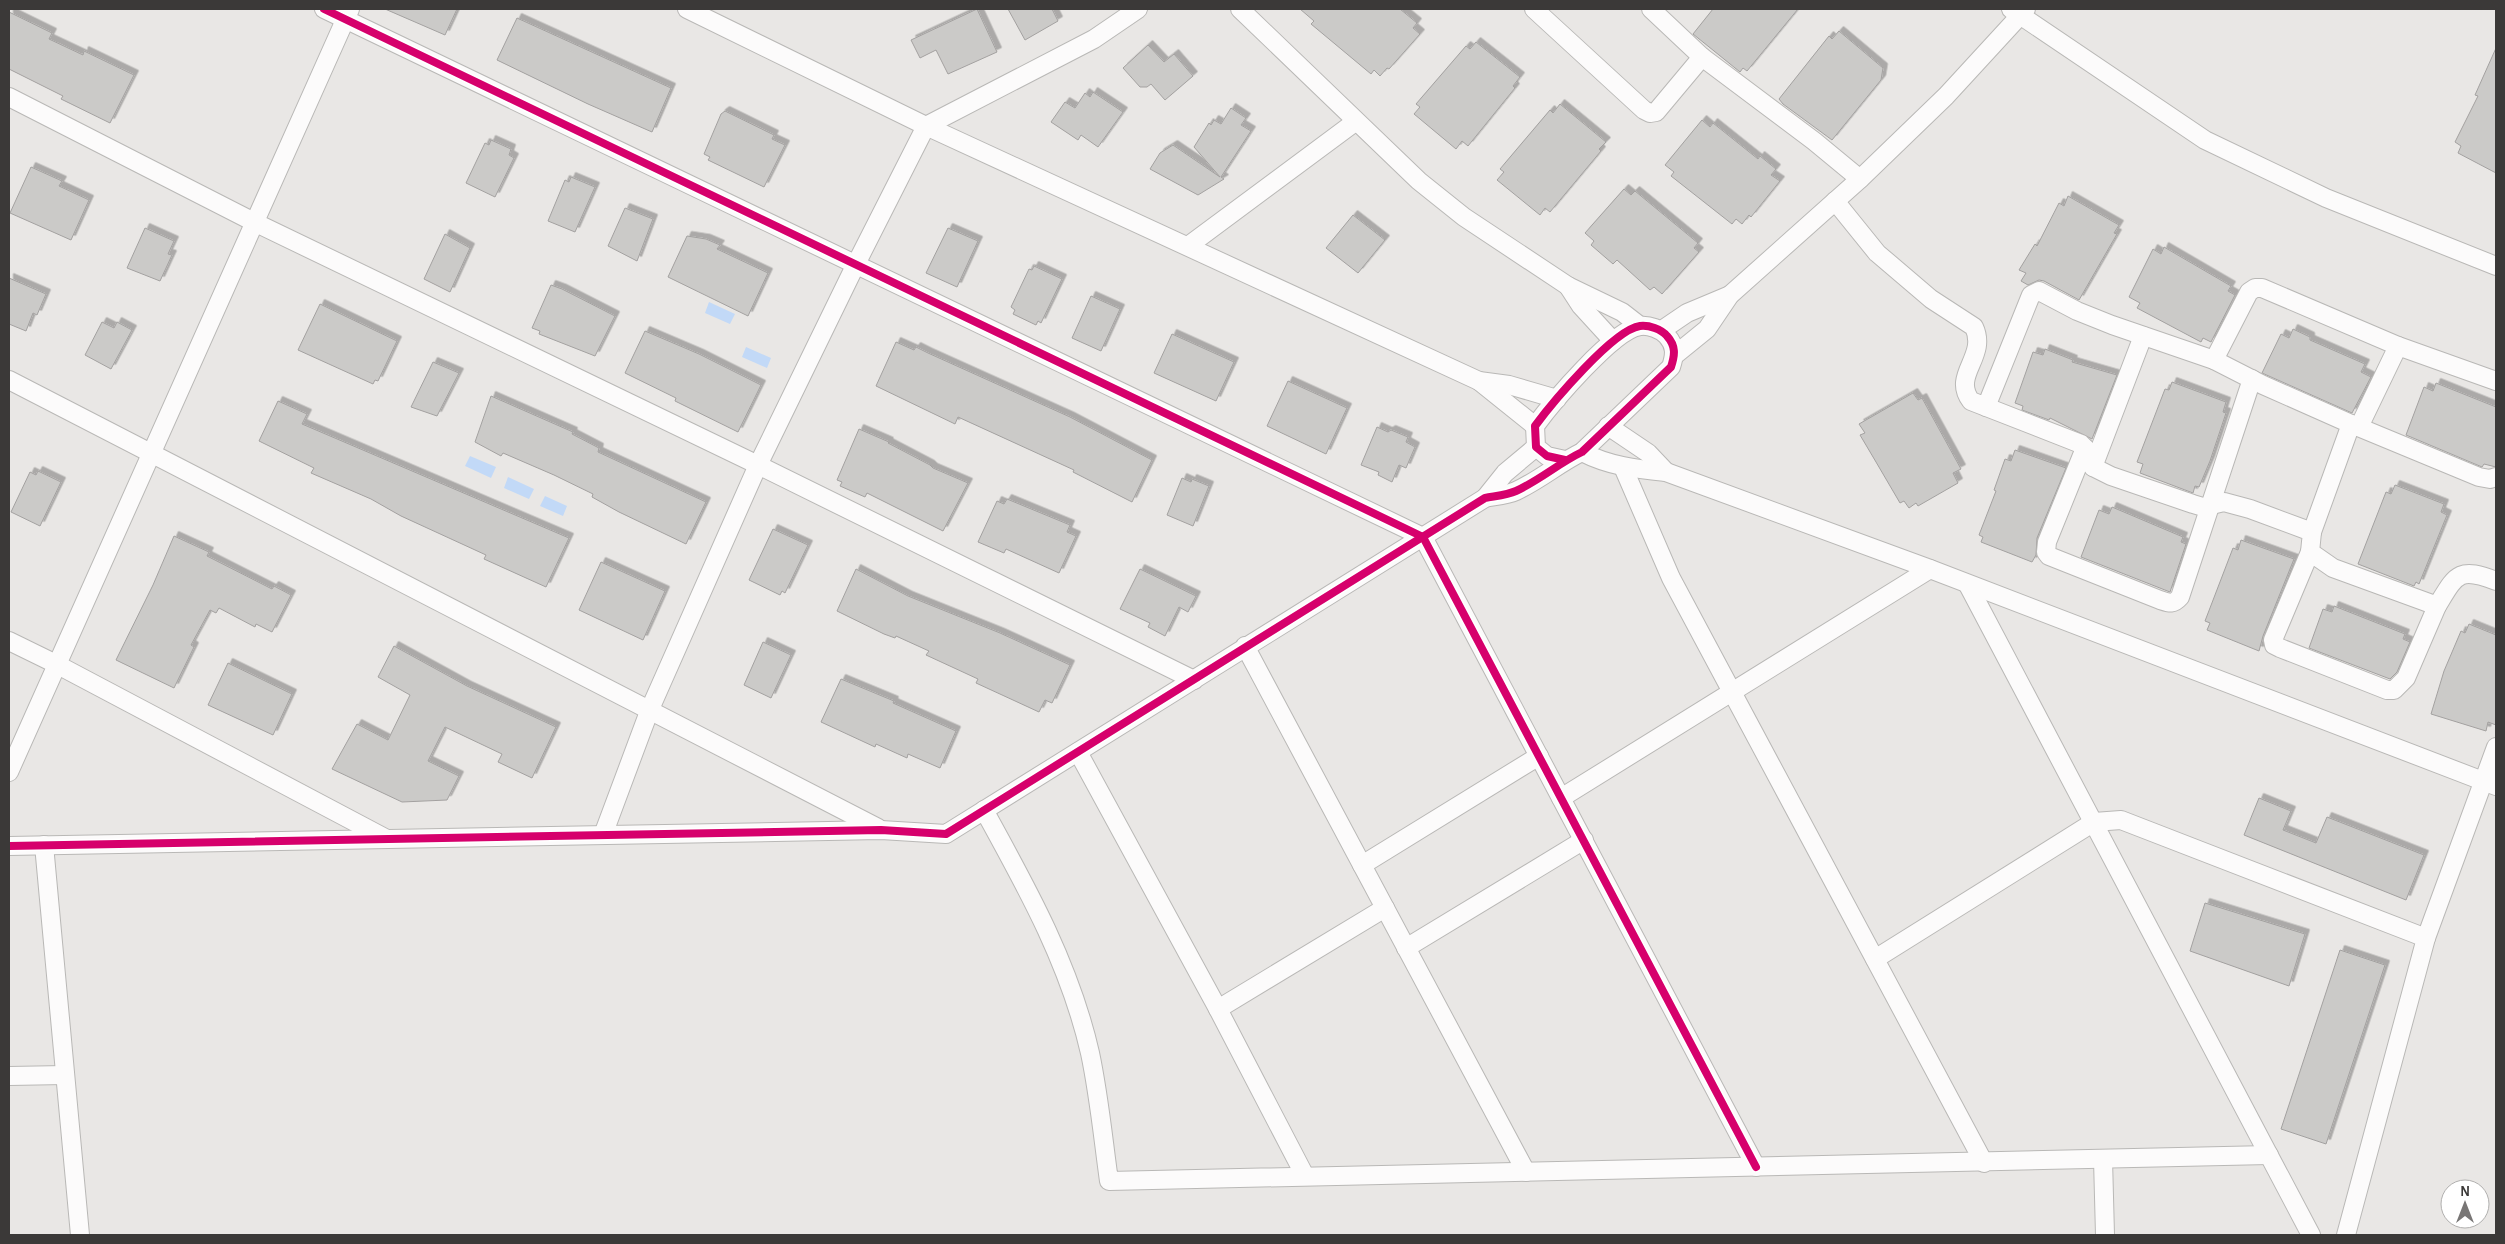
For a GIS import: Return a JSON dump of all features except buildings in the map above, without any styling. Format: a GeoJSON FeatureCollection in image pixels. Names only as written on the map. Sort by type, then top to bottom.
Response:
{"type":"FeatureCollection","features":[{"type":"Feature","properties":{"kind":"street"},"geometry":{"type":"LineString","coordinates":[[324,9],[348,14],[856,264],[1423,537],[1756,1167]]}},
{"type":"Feature","properties":{"kind":"street"},"geometry":{"type":"LineString","coordinates":[[687,9],[926,126],[1479,380],[1557,399]]}},
{"type":"Feature","properties":{"kind":"street"},"geometry":{"type":"LineString","coordinates":[[603,835],[650,709],[758,465],[926,126],[1094,39],[1138,9]]}},
{"type":"Feature","properties":{"kind":"street"},"geometry":{"type":"LineString","coordinates":[[1240,9],[1355,122],[1419,181],[1464,217],[1568,286],[1622,312],[1640,326],[1662,330],[1673,342],[1675,355]]}},
{"type":"Feature","properties":{"kind":"street"},"geometry":{"type":"LineString","coordinates":[[1534,9],[1644,110],[1650,113],[1656,112],[1702,57]]}},
{"type":"Feature","properties":{"kind":"street"},"geometry":{"type":"LineString","coordinates":[[1651,9],[1702,57],[1814,141],[1860,179]]}},
{"type":"Feature","properties":{"kind":"street"},"geometry":{"type":"LineString","coordinates":[[1485,498],[1514,492],[1542,477],[1565,460],[1582,452],[1662,378],[1670,367],[1675,355],[1707,329],[1730,295],[1860,179],[1946,96],[2019,11],[2205,140],[2326,198],[2496,266]]}},
{"type":"Feature","properties":{"kind":"street"},"geometry":{"type":"LineString","coordinates":[[9,772],[348,14]]}},
{"type":"Feature","properties":{"kind":"street"},"geometry":{"type":"LineString","coordinates":[[9,97],[254,222],[758,465],[1194,680]]}},
{"type":"Feature","properties":{"kind":"street"},"geometry":{"type":"LineString","coordinates":[[1188,246],[1355,122]]}},
{"type":"Feature","properties":{"kind":"street"},"geometry":{"type":"LineString","coordinates":[[1835,201],[1877,253],[1931,299],[1974,327],[1977,334],[1977,350],[1964,378],[1963,388],[1970,401],[2076,442],[2085,448],[2093,467],[2111,476],[2203,507],[2224,502],[2230,503],[2312,532]]}},
{"type":"Feature","properties":{"kind":"street"},"geometry":{"type":"LineString","coordinates":[[1568,286],[1581,306],[1613,341]]}},
{"type":"Feature","properties":{"kind":"street"},"geometry":{"type":"LineString","coordinates":[[2214,360],[2249,292],[2255,288],[2262,288],[2398,346],[2496,381]]}},
{"type":"Feature","properties":{"kind":"street"},"geometry":{"type":"LineString","coordinates":[[1986,407],[2031,295],[2039,291],[2077,311],[2214,360],[2355,425],[2479,477],[2490,479],[2496,477]]}},
{"type":"Feature","properties":{"kind":"street"},"geometry":{"type":"LineString","coordinates":[[1662,330],[1687,313],[1730,295]]}},
{"type":"Feature","properties":{"kind":"street"},"geometry":{"type":"LineString","coordinates":[[1565,460],[1547,456],[1536,447],[1535,426],[1557,399],[1613,341],[1640,326]]}},
{"type":"Feature","properties":{"kind":"street"},"geometry":{"type":"LineString","coordinates":[[2093,467],[2143,336]]}},
{"type":"Feature","properties":{"kind":"street"},"geometry":{"type":"LineString","coordinates":[[2398,346],[2355,425],[2312,532],[2310,552],[2273,640],[2274,645],[2388,690],[2394,690],[2406,678],[2437,606],[2452,582],[2461,574],[2496,580]]}},
{"type":"Feature","properties":{"kind":"street"},"geometry":{"type":"LineString","coordinates":[[2085,448],[2047,542],[2046,552],[2049,556],[2170,603],[2180,597],[2212,505],[2252,379]]}},
{"type":"Feature","properties":{"kind":"street"},"geometry":{"type":"LineString","coordinates":[[9,380],[650,709],[880,830]]}},
{"type":"Feature","properties":{"kind":"street"},"geometry":{"type":"LineString","coordinates":[[1479,380],[1535,426]]}},
{"type":"Feature","properties":{"kind":"street"},"geometry":{"type":"LineString","coordinates":[[1608,426],[1648,453],[1666,472]]}},
{"type":"Feature","properties":{"kind":"street"},"geometry":{"type":"LineString","coordinates":[[9,846],[880,830],[946,834],[1485,498],[1505,473],[1536,447]]}},
{"type":"Feature","properties":{"kind":"street"},"geometry":{"type":"LineString","coordinates":[[1582,452],[1596,459],[1623,467],[1666,472],[1930,570],[2490,784]]}},
{"type":"Feature","properties":{"kind":"street"},"geometry":{"type":"LineString","coordinates":[[1623,467],[1670,578],[1984,1163]]}},
{"type":"Feature","properties":{"kind":"street"},"geometry":{"type":"LineString","coordinates":[[2310,552],[2333,568],[2437,606]]}},
{"type":"Feature","properties":{"kind":"street"},"geometry":{"type":"LineString","coordinates":[[1562,798],[1930,570]]}},
{"type":"Feature","properties":{"kind":"street"},"geometry":{"type":"LineString","coordinates":[[1968,585],[2311,1235]]}},
{"type":"Feature","properties":{"kind":"street"},"geometry":{"type":"LineString","coordinates":[[9,641],[386,839]]}},
{"type":"Feature","properties":{"kind":"street"},"geometry":{"type":"LineString","coordinates":[[1246,646],[1526,1172]]}},
{"type":"Feature","properties":{"kind":"street"},"geometry":{"type":"LineString","coordinates":[[2346,1235],[2426,938],[2490,784],[2496,747]]}},
{"type":"Feature","properties":{"kind":"street"},"geometry":{"type":"LineString","coordinates":[[1078,752],[1218,1009],[1305,1176]]}},
{"type":"Feature","properties":{"kind":"street"},"geometry":{"type":"LineString","coordinates":[[1362,865],[1539,756]]}},
{"type":"Feature","properties":{"kind":"street"},"geometry":{"type":"LineString","coordinates":[[984,810],[1033,898],[1057,951],[1090,1052],[1109,1181],[1984,1163],[2269,1155]]}},
{"type":"Feature","properties":{"kind":"street"},"geometry":{"type":"LineString","coordinates":[[1875,959],[2094,822],[2121,820],[2426,938]]}},
{"type":"Feature","properties":{"kind":"street"},"geometry":{"type":"LineString","coordinates":[[1406,948],[1584,840]]}},
{"type":"Feature","properties":{"kind":"street"},"geometry":{"type":"LineString","coordinates":[[44,845],[80,1235]]}},
{"type":"Feature","properties":{"kind":"street"},"geometry":{"type":"LineString","coordinates":[[1218,1009],[1385,908]]}},
{"type":"Feature","properties":{"kind":"street"},"geometry":{"type":"LineString","coordinates":[[9,1076],[65,1075]]}},
{"type":"Feature","properties":{"kind":"street"},"geometry":{"type":"LineString","coordinates":[[2103,1159],[2105,1235]]}},
{"type":"Feature","properties":{"kind":"water"},"geometry":{"type":"Polygon","coordinates":[[[709,302],[735,314],[730,324],[705,313],[709,302]]]}},
{"type":"Feature","properties":{"kind":"water"},"geometry":{"type":"Polygon","coordinates":[[[746,347],[771,358],[767,368],[742,357],[746,347]]]}},
{"type":"Feature","properties":{"kind":"water"},"geometry":{"type":"Polygon","coordinates":[[[470,456],[496,467],[491,478],[465,466],[470,456]]]}},
{"type":"Feature","properties":{"kind":"water"},"geometry":{"type":"Polygon","coordinates":[[[508,477],[534,489],[529,499],[504,488],[508,477]]]}},
{"type":"Feature","properties":{"kind":"water"},"geometry":{"type":"Polygon","coordinates":[[[545,496],[567,506],[563,516],[540,506],[545,496]]]}},
{"type":"Feature","properties":{"kind":"cycle path"},"geometry":{"type":"LineString","coordinates":[[324,9],[1423,537],[1756,1167]]}},
{"type":"Feature","properties":{"kind":"cycle path"},"geometry":{"type":"LineString","coordinates":[[9,846],[881,830],[946,834],[1485,498],[1516,491],[1582,452],[1671,367],[1674,355],[1673,347],[1670,340],[1658,329],[1640,326],[1628,331],[1615,340],[1599,353],[1569,385],[1535,426],[1536,447],[1547,456],[1565,460]]}}]}
